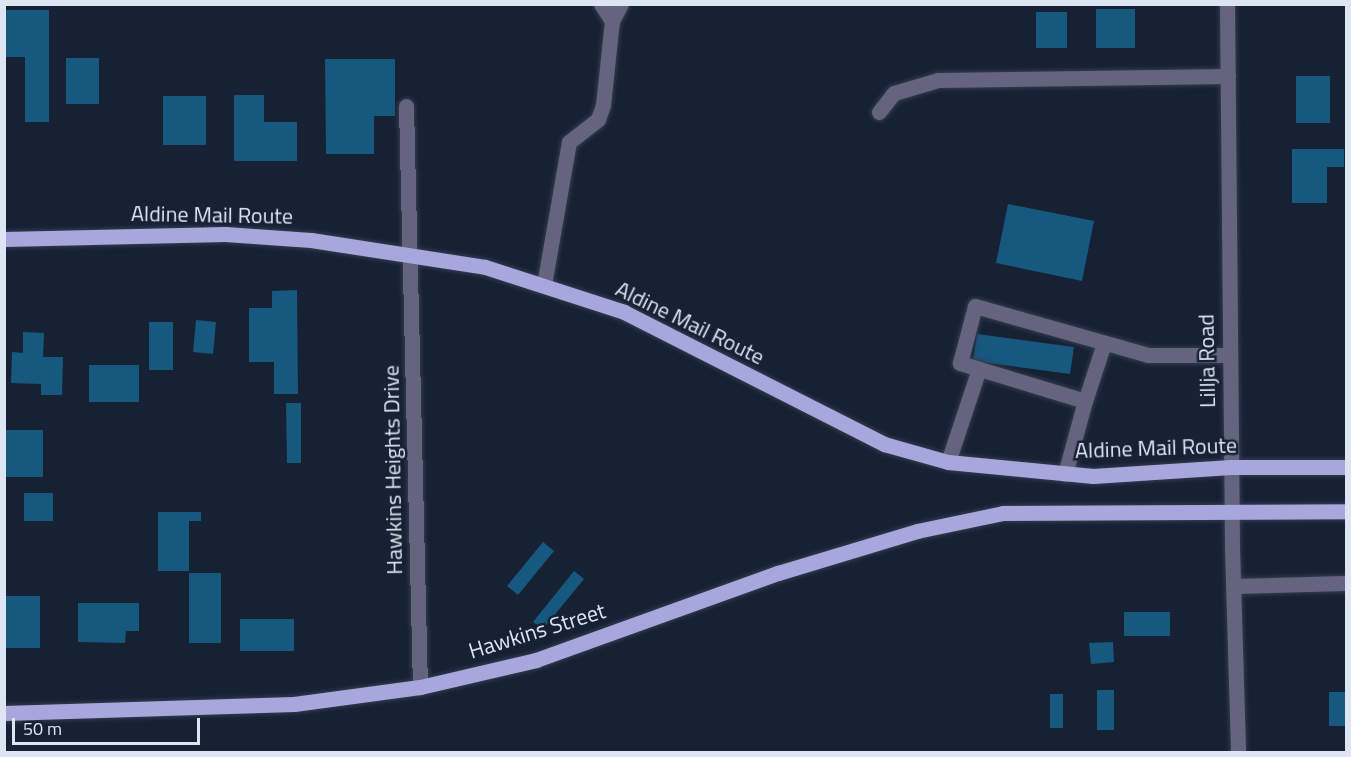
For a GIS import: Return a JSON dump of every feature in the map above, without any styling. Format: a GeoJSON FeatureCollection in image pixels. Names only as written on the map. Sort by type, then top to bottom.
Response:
{"type":"FeatureCollection","features":[{"type":"Feature","properties":{"kind":"main road","name":"Aldine Mail Route"},"geometry":{"type":"LineString","coordinates":[[4,239],[225,234],[411,253],[485,267],[624,312],[884,444],[948,462],[1065,474],[1231,467],[1347,467]]}},
{"type":"Feature","properties":{"kind":"main road","name":"Hawkins Street"},"geometry":{"type":"LineString","coordinates":[[4,713],[294,704],[420,687],[536,660],[778,573],[917,531],[1003,513],[1232,511]]}},
{"type":"Feature","properties":{"kind":"main road"},"geometry":{"type":"LineString","coordinates":[[1232,511],[1347,511]]}},
{"type":"Feature","properties":{"kind":"street"},"geometry":{"type":"LineString","coordinates":[[601,4],[612,21]]}},
{"type":"Feature","properties":{"kind":"street"},"geometry":{"type":"LineString","coordinates":[[544,285],[569,142],[598,119],[603,105],[612,21],[621,4]]}},
{"type":"Feature","properties":{"kind":"street","name":"Lillja Road"},"geometry":{"type":"LineString","coordinates":[[1227,4],[1231,467],[1238,753]]}},
{"type":"Feature","properties":{"kind":"street"},"geometry":{"type":"LineString","coordinates":[[879,112],[894,93],[938,80],[1228,76]]}},
{"type":"Feature","properties":{"kind":"street","name":"Hawkins Heights Drive"},"geometry":{"type":"LineString","coordinates":[[406,106],[420,687]]}},
{"type":"Feature","properties":{"kind":"street"},"geometry":{"type":"LineString","coordinates":[[1085,401],[960,363],[975,306],[1148,355],[1230,355]]}},
{"type":"Feature","properties":{"kind":"street"},"geometry":{"type":"LineString","coordinates":[[1065,474],[1104,343]]}},
{"type":"Feature","properties":{"kind":"street"},"geometry":{"type":"LineString","coordinates":[[948,462],[979,369]]}},
{"type":"Feature","properties":{"kind":"street"},"geometry":{"type":"LineString","coordinates":[[1234,586],[1347,583]]}},
{"type":"Feature","properties":{"kind":"building"},"geometry":{"type":"Polygon","coordinates":[[[1096,9],[1135,9],[1135,48],[1096,48],[1096,9]]]}},
{"type":"Feature","properties":{"kind":"building"},"geometry":{"type":"Polygon","coordinates":[[[4,10],[49,10],[49,122],[25,122],[25,57],[4,57],[4,10]]]}},
{"type":"Feature","properties":{"kind":"building"},"geometry":{"type":"Polygon","coordinates":[[[1036,12],[1067,12],[1067,48],[1036,48],[1036,12]]]}},
{"type":"Feature","properties":{"kind":"building"},"geometry":{"type":"Polygon","coordinates":[[[66,58],[99,58],[99,104],[66,104],[66,58]]]}},
{"type":"Feature","properties":{"kind":"building"},"geometry":{"type":"Polygon","coordinates":[[[325,59],[395,59],[395,116],[374,116],[374,154],[326,154],[325,59]]]}},
{"type":"Feature","properties":{"kind":"building"},"geometry":{"type":"Polygon","coordinates":[[[1296,76],[1330,76],[1330,123],[1296,123],[1296,76]]]}},
{"type":"Feature","properties":{"kind":"building"},"geometry":{"type":"Polygon","coordinates":[[[234,95],[264,95],[264,122],[297,122],[297,161],[234,161],[234,95]]]}},
{"type":"Feature","properties":{"kind":"building"},"geometry":{"type":"Polygon","coordinates":[[[163,96],[206,96],[206,145],[163,145],[163,96]]]}},
{"type":"Feature","properties":{"kind":"building"},"geometry":{"type":"Polygon","coordinates":[[[1292,149],[1344,149],[1344,167],[1327,167],[1327,203],[1292,203],[1292,149]]]}},
{"type":"Feature","properties":{"kind":"building"},"geometry":{"type":"Polygon","coordinates":[[[1008,204],[1094,221],[1082,281],[996,263],[1008,204]]]}},
{"type":"Feature","properties":{"kind":"building"},"geometry":{"type":"Polygon","coordinates":[[[297,290],[298,394],[274,394],[274,362],[249,362],[249,308],[272,308],[272,291],[297,290]]]}},
{"type":"Feature","properties":{"kind":"building"},"geometry":{"type":"Polygon","coordinates":[[[196,320],[216,322],[213,354],[193,352],[196,320]]]}},
{"type":"Feature","properties":{"kind":"building"},"geometry":{"type":"Polygon","coordinates":[[[149,322],[173,322],[173,370],[149,370],[149,322]]]}},
{"type":"Feature","properties":{"kind":"building"},"geometry":{"type":"Polygon","coordinates":[[[23,332],[44,333],[43,357],[63,357],[62,395],[41,395],[41,384],[11,383],[12,352],[23,353],[23,332]]]}},
{"type":"Feature","properties":{"kind":"building"},"geometry":{"type":"Polygon","coordinates":[[[977,334],[1074,347],[1070,374],[973,361],[977,334]]]}},
{"type":"Feature","properties":{"kind":"building"},"geometry":{"type":"Polygon","coordinates":[[[89,365],[139,365],[139,402],[89,402],[89,365]]]}},
{"type":"Feature","properties":{"kind":"building"},"geometry":{"type":"Polygon","coordinates":[[[286,403],[301,403],[301,463],[287,463],[286,403]]]}},
{"type":"Feature","properties":{"kind":"building"},"geometry":{"type":"Polygon","coordinates":[[[4,430],[43,430],[43,477],[4,477],[4,430]]]}},
{"type":"Feature","properties":{"kind":"building"},"geometry":{"type":"Polygon","coordinates":[[[24,493],[53,493],[53,521],[24,521],[24,493]]]}},
{"type":"Feature","properties":{"kind":"building"},"geometry":{"type":"Polygon","coordinates":[[[158,512],[201,512],[201,521],[189,521],[189,571],[158,571],[158,512]]]}},
{"type":"Feature","properties":{"kind":"building"},"geometry":{"type":"Polygon","coordinates":[[[543,542],[554,551],[518,595],[507,586],[543,542]]]}},
{"type":"Feature","properties":{"kind":"building"},"geometry":{"type":"Polygon","coordinates":[[[574,571],[584,579],[543,629],[533,622],[574,571]]]}},
{"type":"Feature","properties":{"kind":"building"},"geometry":{"type":"Polygon","coordinates":[[[189,573],[221,573],[221,643],[189,643],[189,573]]]}},
{"type":"Feature","properties":{"kind":"building"},"geometry":{"type":"Polygon","coordinates":[[[4,596],[40,596],[40,648],[4,648],[4,596]]]}},
{"type":"Feature","properties":{"kind":"building"},"geometry":{"type":"Polygon","coordinates":[[[78,603],[139,603],[139,631],[126,631],[125,643],[78,642],[78,603]]]}},
{"type":"Feature","properties":{"kind":"building"},"geometry":{"type":"Polygon","coordinates":[[[1124,612],[1170,612],[1170,636],[1124,636],[1124,612]]]}},
{"type":"Feature","properties":{"kind":"building"},"geometry":{"type":"Polygon","coordinates":[[[240,619],[294,619],[294,651],[240,651],[240,619]]]}},
{"type":"Feature","properties":{"kind":"building"},"geometry":{"type":"Polygon","coordinates":[[[1113,642],[1114,662],[1091,664],[1089,643],[1113,642]]]}},
{"type":"Feature","properties":{"kind":"building"},"geometry":{"type":"Polygon","coordinates":[[[1097,690],[1114,690],[1114,730],[1097,730],[1097,690]]]}},
{"type":"Feature","properties":{"kind":"building"},"geometry":{"type":"Polygon","coordinates":[[[1329,692],[1346,692],[1346,726],[1329,726],[1329,692]]]}},
{"type":"Feature","properties":{"kind":"building"},"geometry":{"type":"Polygon","coordinates":[[[1050,694],[1063,694],[1063,728],[1050,728],[1050,694]]]}}]}
